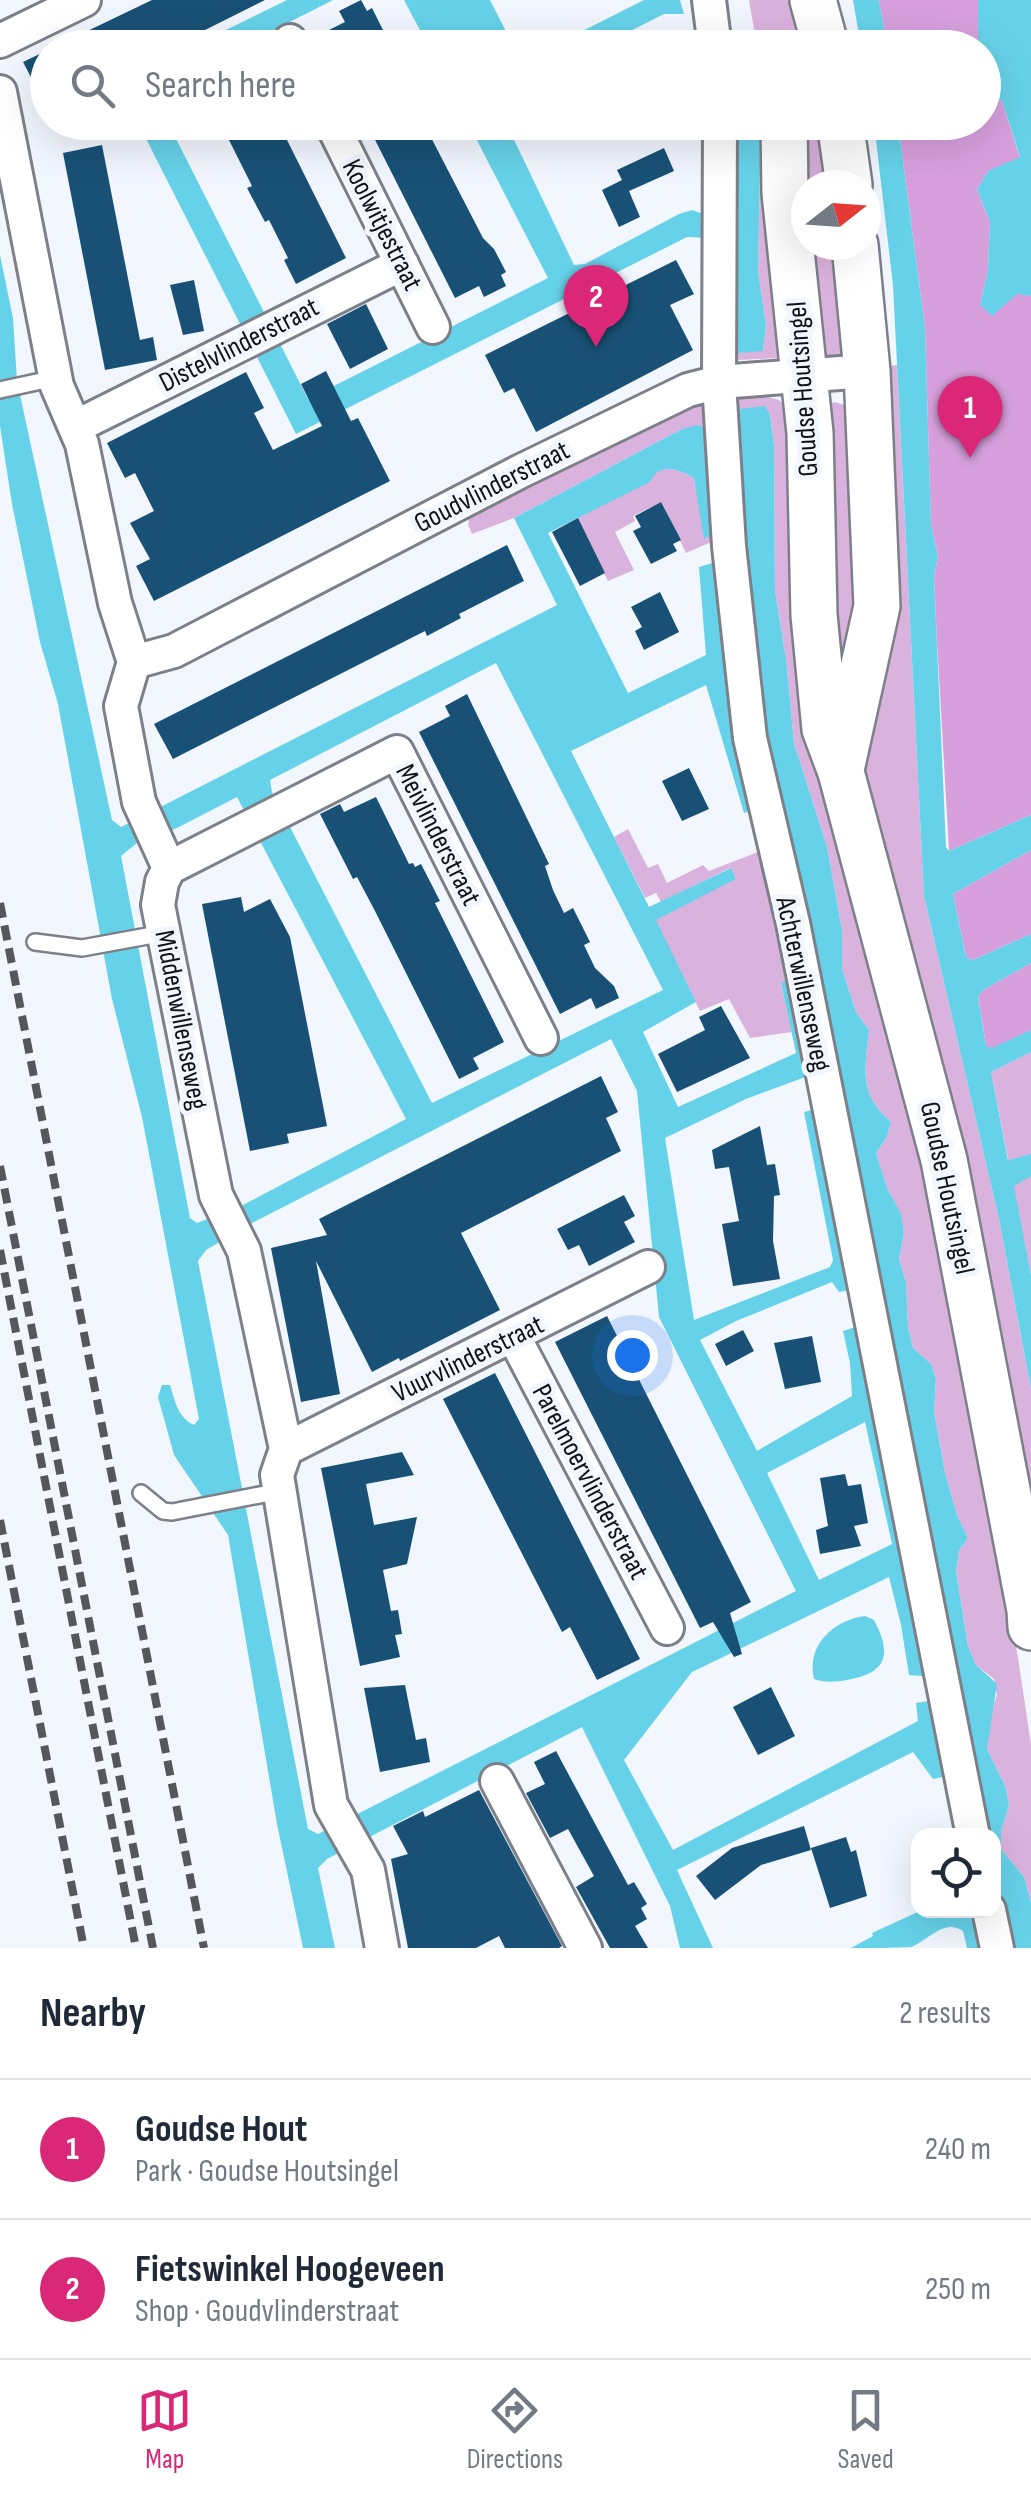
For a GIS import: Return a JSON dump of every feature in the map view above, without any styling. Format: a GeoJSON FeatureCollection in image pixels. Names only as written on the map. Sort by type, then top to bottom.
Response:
{"type":"FeatureCollection","features":[{"type":"Feature","properties":{"kind":"main road","name":"Goudse Houtsingel"},"geometry":{"type":"LineString","coordinates":[[785,140],[786,193],[806,375],[814,614],[826,729],[842,772],[944,1160],[1031,1627]]}},
{"type":"Feature","properties":{"kind":"main road"},"geometry":{"type":"LineString","coordinates":[[843,140],[847,170]]}},
{"type":"Feature","properties":{"kind":"main road","name":"Goudse Houtsingel"},"geometry":{"type":"LineString","coordinates":[[842,772],[877,606],[867,371],[856,260]]}},
{"type":"Feature","properties":{"kind":"street"},"geometry":{"type":"LineString","coordinates":[[0,42],[84,0]]}},
{"type":"Feature","properties":{"kind":"street"},"geometry":{"type":"LineString","coordinates":[[709,0],[713,30]]}},
{"type":"Feature","properties":{"kind":"street"},"geometry":{"type":"LineString","coordinates":[[0,92],[56,378],[82,444],[115,604],[134,662]]}},
{"type":"Feature","properties":{"kind":"street","name":"Koolwitjestraat"},"geometry":{"type":"LineString","coordinates":[[340,140],[433,327]]}},
{"type":"Feature","properties":{"kind":"street","name":"Achterwillenseweg"},"geometry":{"type":"LineString","coordinates":[[720,140],[719,382],[729,546],[750,738],[792,924],[971,1828]]}},
{"type":"Feature","properties":{"kind":"street","name":"Distelvlinderstraat"},"geometry":{"type":"LineString","coordinates":[[76,426],[402,264]]}},
{"type":"Feature","properties":{"kind":"street","name":"Goudvlinderstraat"},"geometry":{"type":"LineString","coordinates":[[134,662],[174,650],[537,463],[688,390],[719,382],[867,371]]}},
{"type":"Feature","properties":{"kind":"street","name":"Middenwillenseweg"},"geometry":{"type":"LineString","coordinates":[[134,662],[121,706],[157,840],[162,882],[152,936],[216,1196],[244,1251],[286,1449],[277,1475],[264,1494],[331,1805],[368,1870],[382,1948]]}},
{"type":"Feature","properties":{"kind":"street","name":"Meivlinderstraat"},"geometry":{"type":"LineString","coordinates":[[157,840],[397,752],[541,1038]]}},
{"type":"Feature","properties":{"kind":"street","name":"Vuurvlinderstraat"},"geometry":{"type":"LineString","coordinates":[[286,1449],[648,1267]]}},
{"type":"Feature","properties":{"kind":"street","name":"Parelmoervlinderstraat"},"geometry":{"type":"LineString","coordinates":[[514,1336],[667,1628]]}},
{"type":"Feature","properties":{"kind":"street"},"geometry":{"type":"LineString","coordinates":[[497,1781],[585,1948]]}},
{"type":"Feature","properties":{"kind":"street"},"geometry":{"type":"LineString","coordinates":[[990,1918],[996,1948]]}},
{"type":"Feature","properties":{"kind":"lane"},"geometry":{"type":"LineString","coordinates":[[0,390],[56,378]]}},
{"type":"Feature","properties":{"kind":"lane"},"geometry":{"type":"LineString","coordinates":[[35,942],[82,948],[152,936]]}},
{"type":"Feature","properties":{"kind":"lane"},"geometry":{"type":"LineString","coordinates":[[141,1493],[163,1511],[172,1512],[264,1494]]}},
{"type":"Feature","properties":{"kind":"shaded area"},"geometry":{"type":"Polygon","coordinates":[[[749,0],[796,0],[795,30],[754,30],[749,0]]]}},
{"type":"Feature","properties":{"kind":"shaded area"},"geometry":{"type":"Polygon","coordinates":[[[879,0],[978,0],[978,30],[884,30],[879,0]]]}},
{"type":"Feature","properties":{"kind":"shaded area"},"geometry":{"type":"Polygon","coordinates":[[[1001,100],[1020,158],[988,171],[977,190],[990,222],[988,270],[980,305],[1017,293],[1031,296],[1031,815],[949,851],[934,577],[938,556],[931,525],[925,328],[900,140],[1001,140],[1001,100]]]}},
{"type":"Feature","properties":{"kind":"shaded area"},"geometry":{"type":"Polygon","coordinates":[[[761,140],[776,140],[788,343],[778,358],[736,360],[731,352],[727,257],[738,353],[763,350],[766,325],[758,271],[761,140]]]}},
{"type":"Feature","properties":{"kind":"shaded area"},"geometry":{"type":"Polygon","coordinates":[[[792,140],[834,140],[838,170],[793,170],[792,140]]]}},
{"type":"Feature","properties":{"kind":"shaded area"},"geometry":{"type":"Polygon","coordinates":[[[802,260],[849,260],[856,320],[849,347],[840,358],[832,359],[817,354],[802,260]]]}},
{"type":"Feature","properties":{"kind":"shaded area"},"geometry":{"type":"Polygon","coordinates":[[[897,365],[924,896],[999,1219],[1031,1389],[1031,1533],[863,800],[874,368],[897,365]]]}},
{"type":"Feature","properties":{"kind":"shaded area"},"geometry":{"type":"Polygon","coordinates":[[[764,396],[779,400],[796,417],[798,470],[954,1289],[1018,1658],[1031,1744],[1031,1902],[1024,1877],[1001,1849],[1001,1832],[1009,1805],[1006,1788],[987,1749],[990,1715],[997,1695],[994,1679],[976,1665],[968,1646],[956,1571],[959,1551],[968,1538],[945,1473],[934,1411],[936,1379],[931,1364],[913,1348],[908,1327],[906,1282],[899,1259],[904,1233],[901,1215],[876,1153],[891,1122],[868,1091],[869,1030],[856,1012],[842,969],[842,930],[827,847],[794,743],[775,591],[774,445],[770,415],[735,421],[729,404],[737,398],[764,396]]]}},
{"type":"Feature","properties":{"kind":"shaded area"},"geometry":{"type":"Polygon","coordinates":[[[705,401],[718,539],[686,553],[661,502],[633,516],[635,521],[615,532],[634,570],[608,581],[577,518],[669,469],[694,478],[716,532],[682,429],[514,518],[472,534],[470,514],[686,404],[705,401]]]}},
{"type":"Feature","properties":{"kind":"shaded area"},"geometry":{"type":"Polygon","coordinates":[[[834,402],[848,406],[865,599],[842,715],[823,407],[834,402]]]}},
{"type":"Feature","properties":{"kind":"shaded area"},"geometry":{"type":"Polygon","coordinates":[[[628,829],[648,868],[658,864],[667,883],[703,865],[709,871],[763,850],[794,975],[781,984],[792,1032],[750,1038],[729,999],[700,1011],[655,920],[736,878],[730,868],[661,902],[656,893],[645,898],[614,837],[628,829]]]}},
{"type":"Feature","properties":{"kind":"shaded area"},"geometry":{"type":"Polygon","coordinates":[[[1031,850],[1031,934],[973,960],[966,957],[953,894],[1031,850]]]}},
{"type":"Feature","properties":{"kind":"shaded area"},"geometry":{"type":"Polygon","coordinates":[[[1031,963],[1031,1030],[992,1049],[986,1046],[978,996],[1031,963]]]}},
{"type":"Feature","properties":{"kind":"shaded area"},"geometry":{"type":"Polygon","coordinates":[[[1031,1052],[1031,1275],[991,1072],[1031,1052]]]}},
{"type":"Feature","properties":{"kind":"water"},"geometry":{"type":"Polygon","coordinates":[[[287,0],[333,0],[274,30],[226,30],[287,0]]]}},
{"type":"Feature","properties":{"kind":"water"},"geometry":{"type":"Polygon","coordinates":[[[404,0],[490,0],[505,30],[420,30],[404,0]]]}},
{"type":"Feature","properties":{"kind":"water"},"geometry":{"type":"Polygon","coordinates":[[[644,0],[680,0],[684,14],[664,14],[632,30],[585,30],[644,0]]]}},
{"type":"Feature","properties":{"kind":"water"},"geometry":{"type":"Polygon","coordinates":[[[853,0],[879,0],[884,30],[858,30],[853,0]]]}},
{"type":"Feature","properties":{"kind":"water"},"geometry":{"type":"Polygon","coordinates":[[[978,0],[1031,0],[1031,296],[1017,294],[992,316],[980,305],[988,270],[990,222],[977,190],[988,171],[1020,157],[1001,100],[1001,30],[978,30],[978,0]]]}},
{"type":"Feature","properties":{"kind":"water"},"geometry":{"type":"Polygon","coordinates":[[[147,140],[177,140],[308,399],[548,278],[477,140],[514,140],[574,265],[585,264],[679,214],[692,210],[706,215],[707,238],[687,237],[296,434],[147,140]]]}},
{"type":"Feature","properties":{"kind":"water"},"geometry":{"type":"Polygon","coordinates":[[[734,140],[761,140],[758,271],[766,325],[763,351],[738,353],[731,348],[734,140]]]}},
{"type":"Feature","properties":{"kind":"water"},"geometry":{"type":"Polygon","coordinates":[[[876,140],[900,140],[925,328],[931,525],[938,556],[934,577],[946,847],[949,851],[1031,815],[1031,850],[953,894],[966,957],[973,960],[1031,934],[1031,963],[983,990],[978,997],[986,1046],[992,1048],[1031,1030],[1031,1052],[991,1072],[1008,1160],[1031,1154],[1031,1176],[1014,1186],[1031,1275],[1031,1389],[999,1219],[924,896],[893,285],[876,140]]]}},
{"type":"Feature","properties":{"kind":"water"},"geometry":{"type":"Polygon","coordinates":[[[0,255],[13,318],[17,381],[112,820],[121,827],[557,605],[514,518],[682,429],[703,427],[716,532],[704,539],[694,478],[669,469],[548,533],[628,693],[706,655],[699,567],[716,562],[753,810],[744,813],[706,685],[571,751],[649,907],[731,868],[736,879],[656,920],[696,1002],[643,1032],[678,1107],[796,1053],[781,983],[794,975],[808,1076],[746,1099],[665,1138],[694,1320],[830,1267],[833,1260],[804,1112],[816,1109],[849,1290],[839,1292],[832,1282],[700,1340],[757,1451],[852,1396],[843,1331],[865,1324],[930,1666],[923,1676],[909,1675],[889,1577],[692,1672],[624,1760],[673,1850],[918,1721],[916,1703],[929,1701],[937,1708],[947,1776],[933,1779],[913,1752],[677,1870],[713,1948],[680,1948],[670,1906],[582,1727],[327,1859],[318,1868],[335,1948],[303,1948],[277,1824],[228,1535],[174,1455],[158,1397],[162,1385],[170,1385],[184,1418],[194,1425],[199,1419],[142,1117],[112,999],[58,704],[40,642],[12,504],[0,426],[0,255]],[[496,663],[270,780],[272,792],[432,1103],[663,990],[496,663]],[[237,797],[177,828],[137,843],[121,856],[190,1218],[197,1223],[243,1205],[406,1119],[237,797]],[[611,1039],[206,1250],[198,1261],[308,1829],[318,1834],[796,1591],[659,1317],[637,1091],[611,1039]],[[865,1422],[767,1473],[819,1580],[892,1544],[865,1422]]]}},
{"type":"Feature","properties":{"kind":"water"},"geometry":{"type":"Polygon","coordinates":[[[765,406],[770,415],[774,445],[775,591],[794,743],[827,847],[842,930],[842,969],[856,1012],[869,1030],[868,1091],[891,1122],[876,1153],[901,1214],[904,1233],[899,1259],[906,1282],[908,1327],[913,1348],[931,1364],[936,1379],[934,1411],[945,1473],[968,1538],[959,1551],[956,1571],[968,1646],[976,1665],[997,1684],[987,1749],[1006,1788],[1009,1805],[1001,1832],[1001,1828],[988,1828],[760,733],[735,421],[739,409],[765,406]]]}},
{"type":"Feature","properties":{"kind":"water"},"geometry":{"type":"Polygon","coordinates":[[[865,1616],[874,1620],[883,1644],[878,1667],[847,1680],[814,1679],[814,1655],[825,1636],[843,1623],[865,1616]]]}},
{"type":"Feature","properties":{"kind":"water"},"geometry":{"type":"Polygon","coordinates":[[[1001,1849],[1024,1877],[1031,1902],[1031,1948],[1011,1948],[1001,1897],[1001,1849]]]}},
{"type":"Feature","properties":{"kind":"water"},"geometry":{"type":"Polygon","coordinates":[[[911,1915],[980,1918],[986,1948],[967,1948],[963,1931],[949,1927],[911,1947],[851,1948],[873,1936],[872,1933],[911,1915]]]}},
{"type":"Feature","properties":{"kind":"building"},"geometry":{"type":"Polygon","coordinates":[[[152,0],[265,0],[205,30],[90,30],[152,0]]]}},
{"type":"Feature","properties":{"kind":"building"},"geometry":{"type":"Polygon","coordinates":[[[361,0],[367,11],[372,8],[383,30],[329,30],[345,22],[339,11],[361,0]]]}},
{"type":"Feature","properties":{"kind":"building"},"geometry":{"type":"Polygon","coordinates":[[[229,140],[287,140],[346,258],[296,284],[269,220],[265,222],[247,188],[252,186],[229,140]]]}},
{"type":"Feature","properties":{"kind":"building"},"geometry":{"type":"Polygon","coordinates":[[[375,140],[432,140],[483,238],[506,272],[501,275],[506,286],[484,297],[479,286],[455,298],[375,140]]]}},
{"type":"Feature","properties":{"kind":"building"},"geometry":{"type":"Polygon","coordinates":[[[102,145],[140,340],[153,337],[157,360],[105,370],[63,153],[102,145]]]}},
{"type":"Feature","properties":{"kind":"building"},"geometry":{"type":"Polygon","coordinates":[[[664,148],[674,171],[629,191],[640,217],[619,227],[602,190],[622,180],[617,170],[664,148]]]}},
{"type":"Feature","properties":{"kind":"building"},"geometry":{"type":"Polygon","coordinates":[[[676,260],[694,294],[670,305],[693,350],[536,432],[514,388],[504,393],[485,355],[676,260]]]}},
{"type":"Feature","properties":{"kind":"building"},"geometry":{"type":"Polygon","coordinates":[[[194,280],[204,331],[183,335],[170,285],[194,280]]]}},
{"type":"Feature","properties":{"kind":"building"},"geometry":{"type":"Polygon","coordinates":[[[366,304],[388,349],[350,369],[327,324],[366,304]]]}},
{"type":"Feature","properties":{"kind":"building"},"geometry":{"type":"Polygon","coordinates":[[[326,371],[351,421],[358,418],[390,481],[154,601],[136,566],[150,559],[130,523],[154,511],[135,473],[125,478],[107,443],[246,372],[264,408],[254,413],[273,450],[322,426],[301,384],[326,371]]]}},
{"type":"Feature","properties":{"kind":"building"},"geometry":{"type":"Polygon","coordinates":[[[661,502],[681,540],[673,544],[677,551],[651,564],[633,531],[641,527],[635,516],[661,502]]]}},
{"type":"Feature","properties":{"kind":"building"},"geometry":{"type":"Polygon","coordinates":[[[578,518],[605,573],[580,586],[552,532],[578,518]]]}},
{"type":"Feature","properties":{"kind":"building"},"geometry":{"type":"Polygon","coordinates":[[[507,545],[524,581],[459,614],[461,618],[427,636],[425,631],[173,759],[154,724],[507,545]]]}},
{"type":"Feature","properties":{"kind":"building"},"geometry":{"type":"Polygon","coordinates":[[[660,592],[679,632],[644,650],[635,631],[642,627],[631,607],[660,592]]]}},
{"type":"Feature","properties":{"kind":"building"},"geometry":{"type":"Polygon","coordinates":[[[467,694],[549,864],[545,866],[564,913],[573,908],[590,942],[584,945],[595,968],[614,986],[619,998],[596,1009],[591,998],[560,1014],[419,732],[450,716],[445,706],[467,694]]]}},
{"type":"Feature","properties":{"kind":"building"},"geometry":{"type":"Polygon","coordinates":[[[689,768],[709,809],[682,821],[662,781],[689,768]]]}},
{"type":"Feature","properties":{"kind":"building"},"geometry":{"type":"Polygon","coordinates":[[[376,797],[409,864],[421,864],[440,901],[435,903],[504,1042],[473,1058],[479,1069],[459,1079],[375,911],[357,877],[353,879],[320,814],[340,804],[344,812],[376,797]]]}},
{"type":"Feature","properties":{"kind":"building"},"geometry":{"type":"Polygon","coordinates":[[[241,897],[244,912],[270,899],[290,937],[327,1126],[287,1134],[289,1143],[250,1151],[202,904],[241,897]]]}},
{"type":"Feature","properties":{"kind":"building"},"geometry":{"type":"Polygon","coordinates":[[[721,1006],[750,1058],[677,1092],[658,1054],[705,1030],[699,1017],[721,1006]]]}},
{"type":"Feature","properties":{"kind":"building"},"geometry":{"type":"Polygon","coordinates":[[[601,1076],[618,1112],[606,1118],[621,1151],[461,1233],[500,1310],[372,1372],[316,1261],[340,1394],[301,1402],[271,1248],[327,1235],[319,1219],[601,1076]]]}},
{"type":"Feature","properties":{"kind":"building"},"geometry":{"type":"Polygon","coordinates":[[[760,1126],[767,1165],[775,1164],[780,1195],[774,1196],[773,1241],[780,1279],[733,1286],[722,1224],[739,1221],[729,1167],[715,1169],[712,1150],[760,1126]]]}},
{"type":"Feature","properties":{"kind":"building"},"geometry":{"type":"Polygon","coordinates":[[[624,1195],[635,1216],[624,1222],[635,1242],[589,1266],[579,1245],[568,1250],[557,1229],[624,1195]]]}},
{"type":"Feature","properties":{"kind":"building"},"geometry":{"type":"Polygon","coordinates":[[[607,1316],[751,1602],[730,1613],[742,1654],[734,1657],[713,1622],[700,1628],[555,1342],[607,1316]]]}},
{"type":"Feature","properties":{"kind":"building"},"geometry":{"type":"Polygon","coordinates":[[[743,1330],[754,1351],[726,1366],[715,1344],[743,1330]]]}},
{"type":"Feature","properties":{"kind":"building"},"geometry":{"type":"Polygon","coordinates":[[[812,1336],[821,1382],[785,1389],[774,1343],[812,1336]]]}},
{"type":"Feature","properties":{"kind":"building"},"geometry":{"type":"Polygon","coordinates":[[[495,1373],[640,1659],[597,1680],[570,1627],[562,1632],[443,1399],[495,1373]]]}},
{"type":"Feature","properties":{"kind":"building"},"geometry":{"type":"Polygon","coordinates":[[[402,1452],[414,1475],[366,1484],[374,1525],[417,1517],[407,1564],[383,1570],[391,1611],[398,1610],[402,1634],[395,1635],[400,1657],[360,1666],[321,1468],[402,1452]]]}},
{"type":"Feature","properties":{"kind":"building"},"geometry":{"type":"Polygon","coordinates":[[[845,1474],[848,1486],[861,1484],[868,1523],[854,1526],[861,1546],[820,1554],[816,1530],[828,1526],[820,1478],[845,1474]]]}},
{"type":"Feature","properties":{"kind":"building"},"geometry":{"type":"Polygon","coordinates":[[[405,1685],[416,1740],[426,1738],[430,1762],[380,1772],[364,1688],[405,1685]]]}},
{"type":"Feature","properties":{"kind":"building"},"geometry":{"type":"Polygon","coordinates":[[[771,1687],[795,1736],[758,1755],[733,1707],[771,1687]]]}},
{"type":"Feature","properties":{"kind":"building"},"geometry":{"type":"Polygon","coordinates":[[[556,1751],[628,1885],[634,1882],[647,1904],[641,1908],[647,1919],[635,1926],[648,1948],[610,1948],[576,1887],[594,1876],[568,1829],[550,1838],[526,1793],[545,1784],[534,1762],[556,1751]]]}},
{"type":"Feature","properties":{"kind":"building"},"geometry":{"type":"Polygon","coordinates":[[[479,1790],[562,1946],[559,1948],[505,1948],[499,1936],[476,1948],[408,1948],[391,1859],[408,1854],[393,1826],[423,1811],[425,1817],[479,1790]]]}},
{"type":"Feature","properties":{"kind":"building"},"geometry":{"type":"Polygon","coordinates":[[[804,1826],[811,1850],[761,1865],[715,1900],[696,1876],[732,1848],[804,1826]]]}},
{"type":"Feature","properties":{"kind":"building"},"geometry":{"type":"Polygon","coordinates":[[[846,1837],[851,1852],[856,1850],[867,1896],[830,1908],[811,1848],[846,1837]]]}},
{"type":"Feature","properties":{"kind":"railway"},"geometry":{"type":"LineString","coordinates":[[0,903],[204,1948]]}},
{"type":"Feature","properties":{"kind":"railway"},"geometry":{"type":"LineString","coordinates":[[0,1166],[153,1948]]}},
{"type":"Feature","properties":{"kind":"railway"},"geometry":{"type":"LineString","coordinates":[[0,1250],[136,1948]]}},
{"type":"Feature","properties":{"kind":"railway"},"geometry":{"type":"LineString","coordinates":[[0,1520],[84,1948]]}},
{"type":"Feature","properties":{"kind":"place","name":"Fietswinkel Hoogeveen"},"geometry":{"type":"Point","coordinates":[596,347]}},
{"type":"Feature","properties":{"kind":"place","name":"Goudse Hout"},"geometry":{"type":"Point","coordinates":[970,458]}}]}
